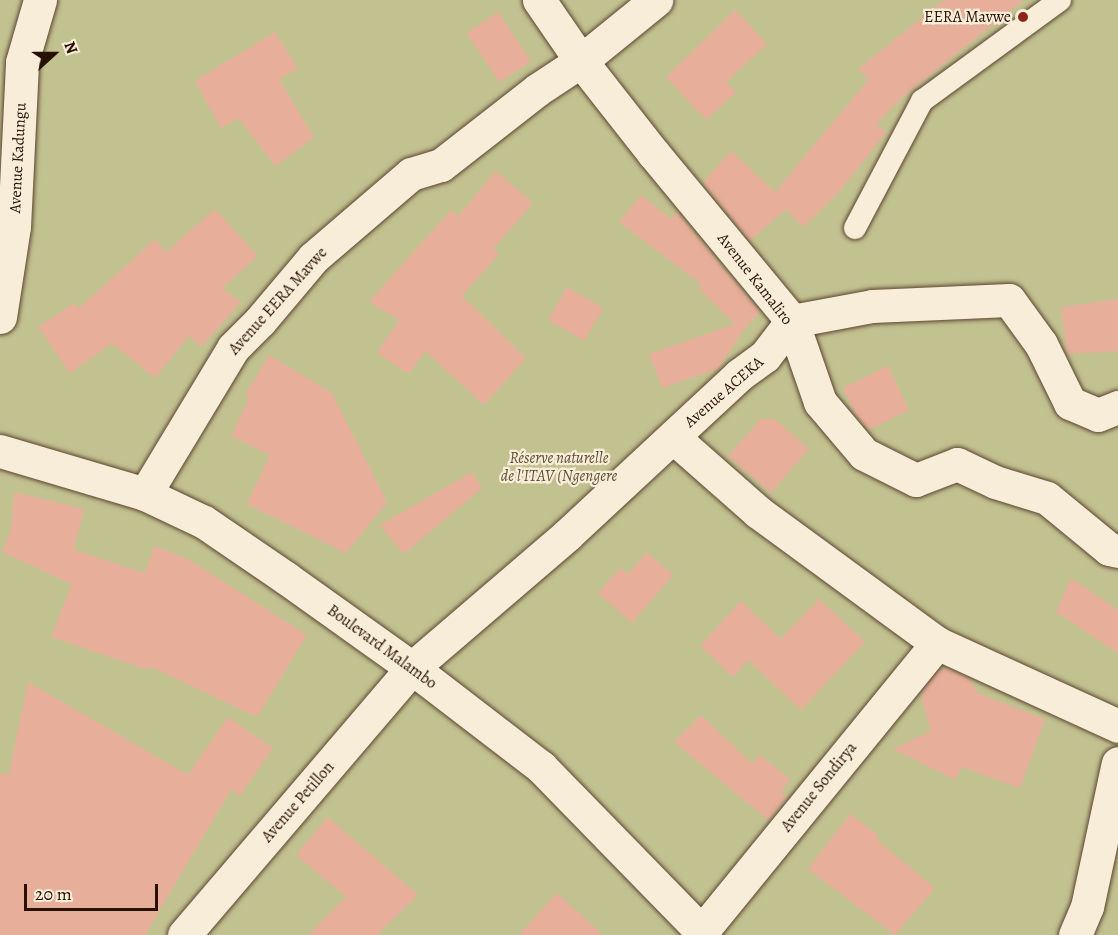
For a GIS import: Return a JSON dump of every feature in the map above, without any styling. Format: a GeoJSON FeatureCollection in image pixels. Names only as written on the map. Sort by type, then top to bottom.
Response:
{"type":"FeatureCollection","features":[{"type":"Feature","properties":{"kind":"street","name":"Avenue Kadungu"},"geometry":{"type":"LineString","coordinates":[[0,317],[14,228],[22,62],[40,0]]}},
{"type":"Feature","properties":{"kind":"street","name":"Avenue Kamaliro"},"geometry":{"type":"LineString","coordinates":[[539,0],[581,61],[792,321],[820,402],[864,454],[916,480],[957,464],[995,482],[1047,498],[1109,549],[1118,551]]}},
{"type":"Feature","properties":{"kind":"street","name":"Avenue EERA Mavwe"},"geometry":{"type":"LineString","coordinates":[[145,494],[233,348],[260,321],[313,258],[411,174],[441,165],[537,90],[581,61],[656,0]]}},
{"type":"Feature","properties":{"kind":"street"},"geometry":{"type":"LineString","coordinates":[[792,321],[872,306],[1008,300],[1041,344],[1070,403],[1098,415],[1118,407]]}},
{"type":"Feature","properties":{"kind":"street","name":"Avenue ACEKA"},"geometry":{"type":"LineString","coordinates":[[412,668],[567,535],[739,375],[765,356],[792,321]]}},
{"type":"Feature","properties":{"kind":"street"},"geometry":{"type":"LineString","coordinates":[[674,437],[758,512],[937,643],[1118,726]]}},
{"type":"Feature","properties":{"kind":"street","name":"Boulevard Malambo"},"geometry":{"type":"LineString","coordinates":[[0,451],[145,494],[204,522],[412,668],[541,767],[702,934]]}},
{"type":"Feature","properties":{"kind":"street","name":"Avenue Sondirya"},"geometry":{"type":"LineString","coordinates":[[702,934],[937,643]]}},
{"type":"Feature","properties":{"kind":"street","name":"Avenue Petillon"},"geometry":{"type":"LineString","coordinates":[[184,935],[412,668]]}},
{"type":"Feature","properties":{"kind":"street"},"geometry":{"type":"LineString","coordinates":[[1075,935],[1087,907],[1107,872],[1118,763]]}},
{"type":"Feature","properties":{"kind":"lane"},"geometry":{"type":"LineString","coordinates":[[855,228],[922,101],[1060,0]]}},
{"type":"Feature","properties":{"kind":"green space","name":"Réserve naturelle de l'ITAV (Ngengere"},"geometry":{"type":"Polygon","coordinates":[[[0,0],[1118,0],[1118,935],[0,935],[0,0]]]}},
{"type":"Feature","properties":{"kind":"building"},"geometry":{"type":"Polygon","coordinates":[[[944,0],[1024,0],[905,95],[876,124],[886,132],[840,191],[803,227],[786,209],[750,241],[703,183],[731,151],[775,192],[869,79],[858,69],[944,0]]]}},
{"type":"Feature","properties":{"kind":"building"},"geometry":{"type":"Polygon","coordinates":[[[735,10],[767,44],[726,82],[736,92],[706,120],[666,77],[735,10]]]}},
{"type":"Feature","properties":{"kind":"building"},"geometry":{"type":"Polygon","coordinates":[[[498,12],[531,61],[499,82],[466,33],[498,12]]]}},
{"type":"Feature","properties":{"kind":"building"},"geometry":{"type":"Polygon","coordinates":[[[275,32],[298,68],[279,79],[314,137],[276,166],[238,118],[221,128],[195,81],[275,32]]]}},
{"type":"Feature","properties":{"kind":"building"},"geometry":{"type":"Polygon","coordinates":[[[496,171],[533,203],[493,249],[499,254],[462,296],[526,358],[484,405],[425,351],[409,374],[377,353],[399,320],[369,302],[451,210],[458,216],[496,171]]]}},
{"type":"Feature","properties":{"kind":"building"},"geometry":{"type":"Polygon","coordinates":[[[641,195],[671,219],[677,212],[760,312],[745,328],[718,369],[662,388],[649,354],[735,324],[698,288],[701,284],[619,222],[641,195]]]}},
{"type":"Feature","properties":{"kind":"building"},"geometry":{"type":"Polygon","coordinates":[[[215,209],[258,256],[222,288],[241,302],[201,347],[189,336],[155,378],[112,343],[70,373],[38,327],[74,303],[78,309],[155,239],[166,252],[215,209]]]}},
{"type":"Feature","properties":{"kind":"building"},"geometry":{"type":"Polygon","coordinates":[[[567,287],[603,308],[584,341],[548,320],[567,287]]]}},
{"type":"Feature","properties":{"kind":"building"},"geometry":{"type":"Polygon","coordinates":[[[1118,299],[1118,351],[1067,354],[1061,307],[1118,299]]]}},
{"type":"Feature","properties":{"kind":"building"},"geometry":{"type":"Polygon","coordinates":[[[269,355],[332,393],[387,502],[346,553],[247,504],[270,455],[231,436],[249,398],[245,396],[269,355]]]}},
{"type":"Feature","properties":{"kind":"building"},"geometry":{"type":"Polygon","coordinates":[[[888,366],[909,410],[868,430],[856,415],[843,388],[888,366]]]}},
{"type":"Feature","properties":{"kind":"building"},"geometry":{"type":"Polygon","coordinates":[[[761,419],[775,419],[809,449],[771,493],[728,456],[761,419]]]}},
{"type":"Feature","properties":{"kind":"building"},"geometry":{"type":"Polygon","coordinates":[[[472,472],[482,488],[404,554],[380,525],[472,472]]]}},
{"type":"Feature","properties":{"kind":"building"},"geometry":{"type":"Polygon","coordinates":[[[14,492],[84,509],[74,550],[145,573],[154,546],[186,558],[307,635],[257,717],[149,666],[148,670],[51,637],[72,584],[2,552],[11,530],[14,492]]]}},
{"type":"Feature","properties":{"kind":"building"},"geometry":{"type":"Polygon","coordinates":[[[647,552],[673,575],[632,623],[598,593],[620,568],[628,574],[647,552]]]}},
{"type":"Feature","properties":{"kind":"building"},"geometry":{"type":"Polygon","coordinates":[[[1071,578],[1118,610],[1118,653],[1056,612],[1071,578]]]}},
{"type":"Feature","properties":{"kind":"building"},"geometry":{"type":"Polygon","coordinates":[[[819,599],[865,642],[801,710],[748,660],[733,677],[700,646],[741,601],[781,639],[819,599]]]}},
{"type":"Feature","properties":{"kind":"building"},"geometry":{"type":"Polygon","coordinates":[[[949,669],[970,679],[977,693],[1045,719],[1020,788],[962,767],[955,780],[893,749],[931,731],[922,700],[923,690],[938,671],[949,669]]]}},
{"type":"Feature","properties":{"kind":"building"},"geometry":{"type":"Polygon","coordinates":[[[28,682],[188,775],[228,717],[273,748],[240,796],[231,790],[145,935],[0,935],[0,773],[9,775],[28,682]]]}},
{"type":"Feature","properties":{"kind":"building"},"geometry":{"type":"Polygon","coordinates":[[[701,715],[752,764],[760,755],[790,779],[781,791],[787,797],[768,820],[674,742],[701,715]]]}},
{"type":"Feature","properties":{"kind":"building"},"geometry":{"type":"Polygon","coordinates":[[[850,814],[878,835],[876,839],[935,888],[895,935],[808,869],[850,814]]]}},
{"type":"Feature","properties":{"kind":"building"},"geometry":{"type":"Polygon","coordinates":[[[328,817],[418,895],[377,935],[308,935],[346,897],[296,855],[328,817]]]}},
{"type":"Feature","properties":{"kind":"building"},"geometry":{"type":"Polygon","coordinates":[[[557,893],[603,935],[519,935],[557,893]]]}},
{"type":"Feature","properties":{"kind":"place","name":"EERA Mavwe"},"geometry":{"type":"Point","coordinates":[1023,17]}}]}
